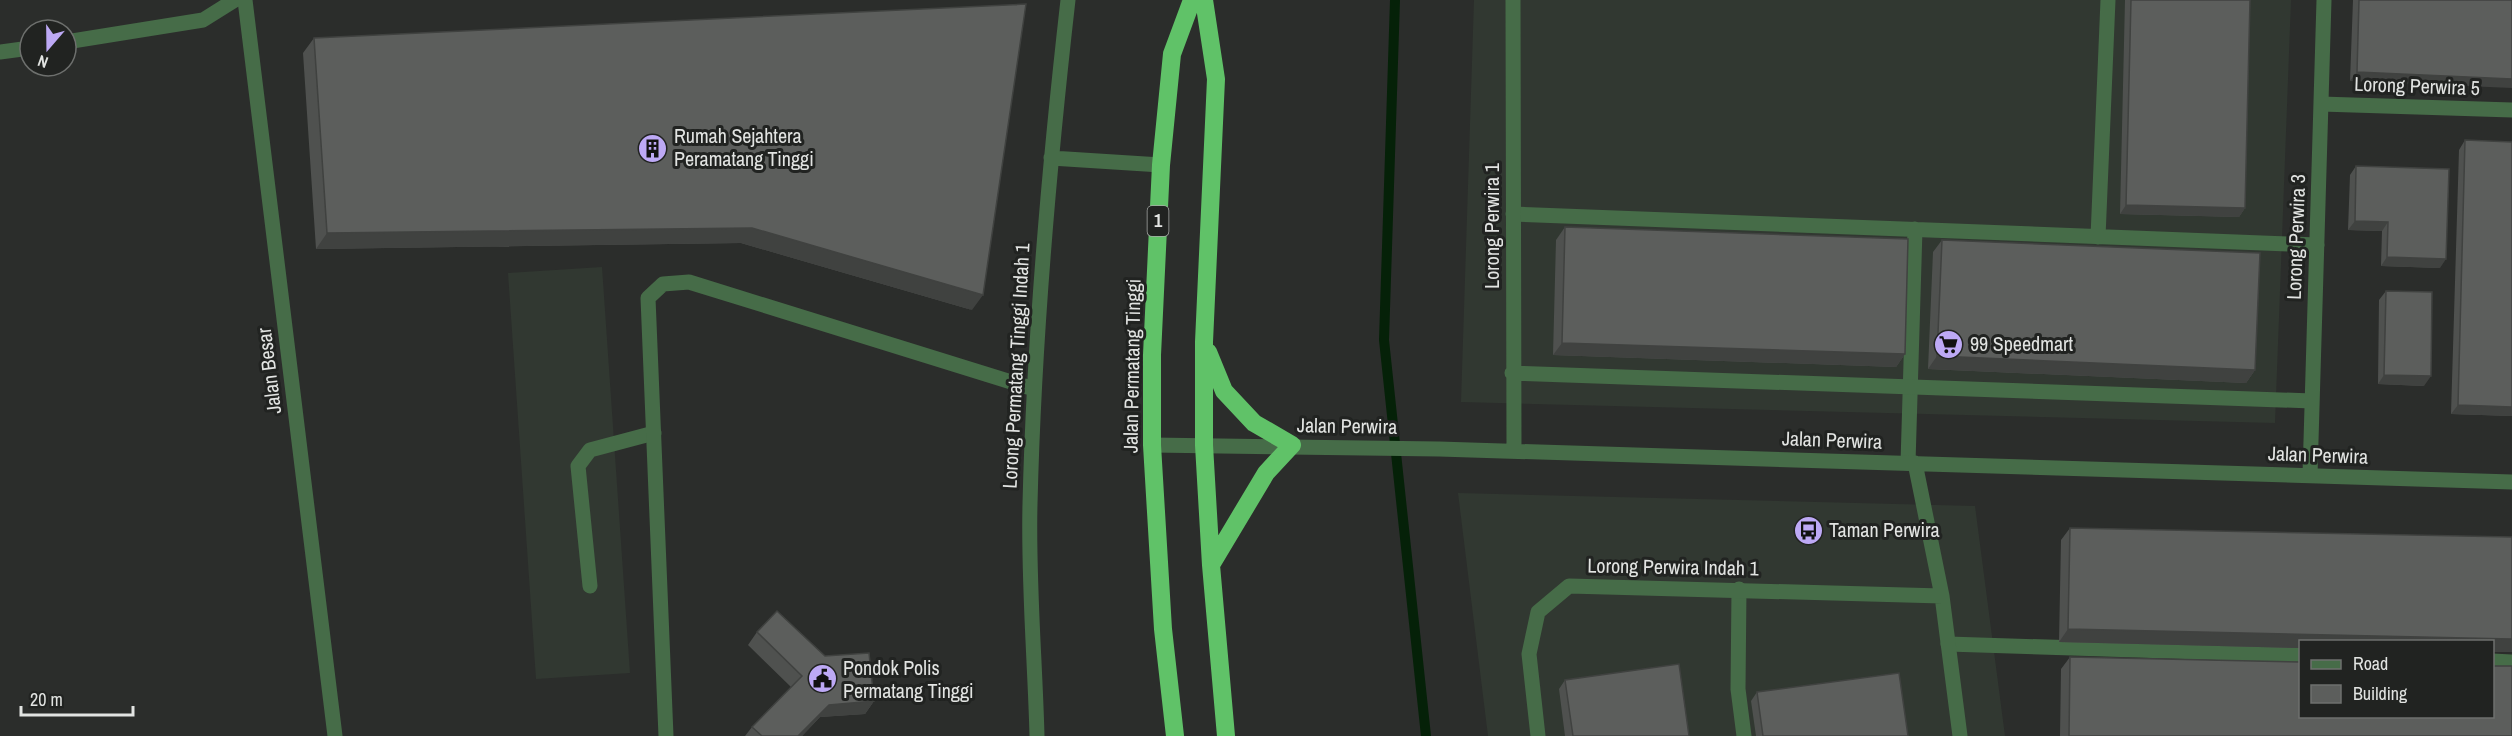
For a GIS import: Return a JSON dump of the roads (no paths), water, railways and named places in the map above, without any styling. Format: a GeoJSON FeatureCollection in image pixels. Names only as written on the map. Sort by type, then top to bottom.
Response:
{"type":"FeatureCollection","features":[{"type":"Feature","properties":{"kind":"highway","name":"Jalan Permatang Tinggi"},"geometry":{"type":"LineString","coordinates":[[1175,736],[1163,629],[1152,446],[1152,355],[1161,165],[1172,54],[1192,0]]}},
{"type":"Feature","properties":{"kind":"highway"},"geometry":{"type":"LineString","coordinates":[[1204,0],[1216,79],[1204,342],[1204,445],[1211,565],[1226,736]]}},
{"type":"Feature","properties":{"kind":"highway"},"geometry":{"type":"LineString","coordinates":[[1204,342],[1224,391],[1254,423],[1292,445],[1266,473],[1211,565]]}},
{"type":"Feature","properties":{"kind":"street"},"geometry":{"type":"LineString","coordinates":[[78,40],[203,20],[236,0]]}},
{"type":"Feature","properties":{"kind":"street","name":"Jalan Besar"},"geometry":{"type":"LineString","coordinates":[[245,0],[335,736]]}},
{"type":"Feature","properties":{"kind":"street","name":"Lorong Permatang Tinggi Indah 1"},"geometry":{"type":"LineString","coordinates":[[1037,736],[1030,507],[1034,389],[1051,158],[1068,0]]}},
{"type":"Feature","properties":{"kind":"street","name":"Lorong Perwira 1"},"geometry":{"type":"LineString","coordinates":[[1513,0],[1512,374],[1514,451]]}},
{"type":"Feature","properties":{"kind":"street"},"geometry":{"type":"LineString","coordinates":[[2098,237],[2108,0]]}},
{"type":"Feature","properties":{"kind":"street","name":"Lorong Perwira 3"},"geometry":{"type":"LineString","coordinates":[[2310,475],[2324,0]]}},
{"type":"Feature","properties":{"kind":"street"},"geometry":{"type":"LineString","coordinates":[[0,52],[18,50]]}},
{"type":"Feature","properties":{"kind":"street","name":"Lorong Perwira 5"},"geometry":{"type":"LineString","coordinates":[[2321,104],[2512,110]]}},
{"type":"Feature","properties":{"kind":"street"},"geometry":{"type":"LineString","coordinates":[[1051,158],[1161,165]]}},
{"type":"Feature","properties":{"kind":"street"},"geometry":{"type":"LineString","coordinates":[[1513,214],[2317,245]]}},
{"type":"Feature","properties":{"kind":"street"},"geometry":{"type":"LineString","coordinates":[[1915,230],[1911,463],[1942,596],[1960,736]]}},
{"type":"Feature","properties":{"kind":"street"},"geometry":{"type":"LineString","coordinates":[[666,736],[648,298],[663,284],[688,282],[1034,389]]}},
{"type":"Feature","properties":{"kind":"street"},"geometry":{"type":"LineString","coordinates":[[1512,374],[2312,401]]}},
{"type":"Feature","properties":{"kind":"street"},"geometry":{"type":"LineString","coordinates":[[590,586],[578,466],[590,450],[654,433]]}},
{"type":"Feature","properties":{"kind":"street","name":"Jalan Perwira"},"geometry":{"type":"LineString","coordinates":[[1152,446],[1292,445],[2512,482]]}},
{"type":"Feature","properties":{"kind":"street","name":"Lorong Perwira Indah 1"},"geometry":{"type":"LineString","coordinates":[[1538,736],[1528,654],[1538,612],[1569,586],[1942,596]]}},
{"type":"Feature","properties":{"kind":"street"},"geometry":{"type":"LineString","coordinates":[[1739,590],[1738,689],[1744,736]]}},
{"type":"Feature","properties":{"kind":"street"},"geometry":{"type":"LineString","coordinates":[[1948,644],[2299,655]]}},
{"type":"Feature","properties":{"kind":"street"},"geometry":{"type":"LineString","coordinates":[[2494,661],[2512,662]]}},
{"type":"Feature","properties":{"kind":"waterway"},"geometry":{"type":"LineString","coordinates":[[1395,0],[1384,340],[1426,736]]}},
{"type":"Feature","properties":{"kind":"place","name":"Rumah Sejahtera Peramatang Tinggi"},"geometry":{"type":"Point","coordinates":[653,148]}},
{"type":"Feature","properties":{"kind":"place","name":"99 Speedmart"},"geometry":{"type":"Point","coordinates":[1949,344]}},
{"type":"Feature","properties":{"kind":"place","name":"Taman Perwira"},"geometry":{"type":"Point","coordinates":[1808,530]}},
{"type":"Feature","properties":{"kind":"place","name":"Pondok Polis Permatang Tinggi"},"geometry":{"type":"Point","coordinates":[822,679]}}]}
